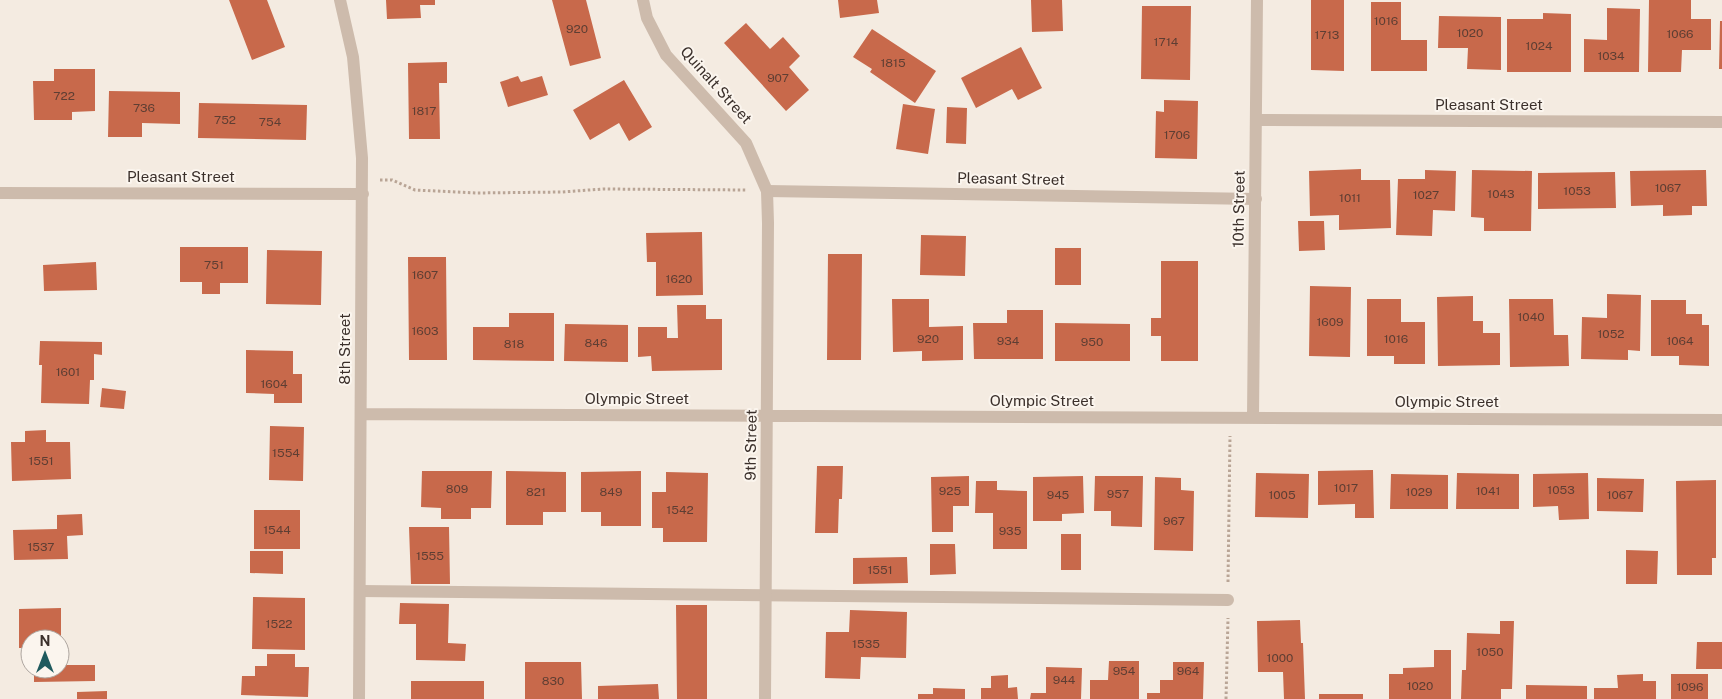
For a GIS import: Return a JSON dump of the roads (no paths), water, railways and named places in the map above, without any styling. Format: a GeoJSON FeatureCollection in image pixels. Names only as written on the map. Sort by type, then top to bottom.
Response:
{"type":"FeatureCollection","features":[{"type":"Feature","properties":{"kind":"street","name":"8th Street"},"geometry":{"type":"LineString","coordinates":[[340,0],[353,57],[362,158],[358,699]]}},
{"type":"Feature","properties":{"kind":"street","name":"Quinalt Street"},"geometry":{"type":"LineString","coordinates":[[643,0],[647,18],[666,55],[746,143],[767,191]]}},
{"type":"Feature","properties":{"kind":"street","name":"10th Street"},"geometry":{"type":"LineString","coordinates":[[1253,418],[1257,0]]}},
{"type":"Feature","properties":{"kind":"street","name":"Pleasant Street"},"geometry":{"type":"LineString","coordinates":[[1256,120],[1722,122]]}},
{"type":"Feature","properties":{"kind":"street","name":"Pleasant Street"},"geometry":{"type":"LineString","coordinates":[[767,191],[1256,199]]}},
{"type":"Feature","properties":{"kind":"street","name":"9th Street"},"geometry":{"type":"LineString","coordinates":[[765,699],[768,416],[767,191]]}},
{"type":"Feature","properties":{"kind":"street","name":"Pleasant Street"},"geometry":{"type":"LineString","coordinates":[[0,193],[362,194]]}},
{"type":"Feature","properties":{"kind":"street","name":"Olympic Street"},"geometry":{"type":"LineString","coordinates":[[361,414],[1722,420]]}},
{"type":"Feature","properties":{"kind":"street"},"geometry":{"type":"LineString","coordinates":[[360,591],[1228,600]]}}]}
